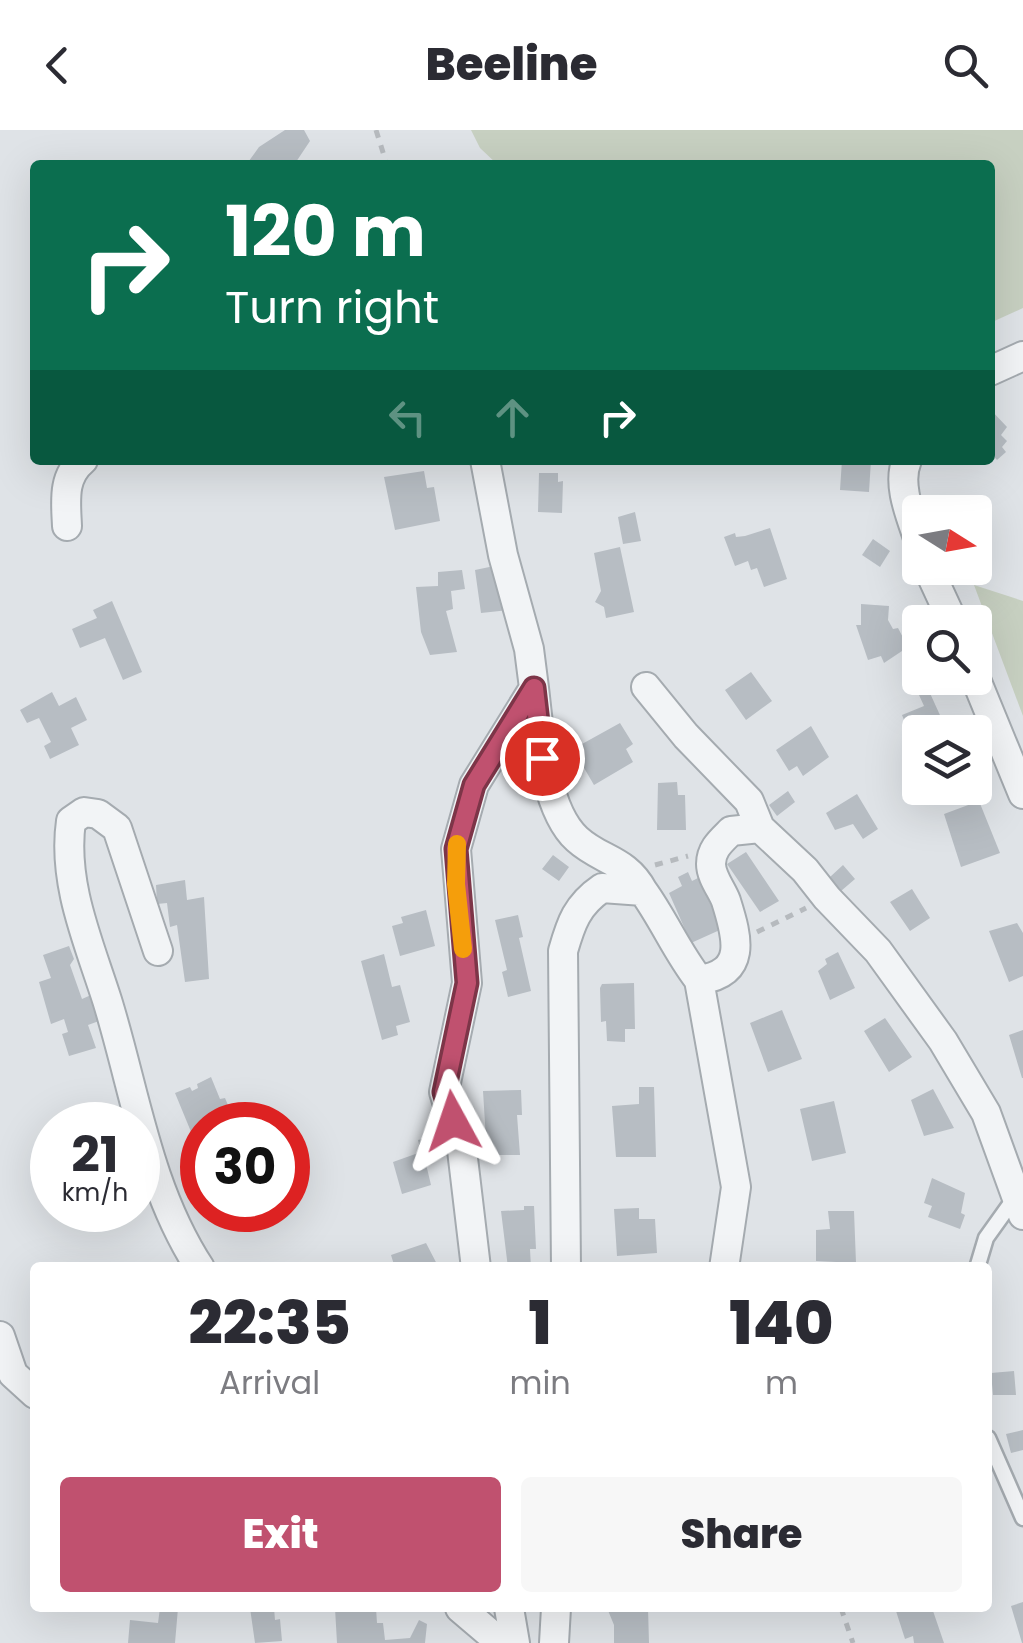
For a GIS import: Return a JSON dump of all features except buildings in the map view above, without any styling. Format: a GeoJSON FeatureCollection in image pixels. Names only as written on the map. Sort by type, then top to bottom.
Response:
{"type":"FeatureCollection","features":[{"type":"Feature","properties":{"kind":"street"},"geometry":{"type":"LineString","coordinates":[[995,369],[1023,356]]}},
{"type":"Feature","properties":{"kind":"street"},"geometry":{"type":"LineString","coordinates":[[67,526],[65,490],[76,465]]}},
{"type":"Feature","properties":{"kind":"street"},"geometry":{"type":"LineString","coordinates":[[486,465],[504,555],[529,648],[542,758],[562,819],[576,838],[638,882],[665,922],[680,956],[699,980],[736,1187],[725,1262]]}},
{"type":"Feature","properties":{"kind":"street"},"geometry":{"type":"LineString","coordinates":[[906,465],[906,495]]}},
{"type":"Feature","properties":{"kind":"street"},"geometry":{"type":"LineString","coordinates":[[646,687],[686,736],[749,801],[760,828],[805,870],[878,951],[943,1041],[986,1113],[1019,1206]]}},
{"type":"Feature","properties":{"kind":"street"},"geometry":{"type":"LineString","coordinates":[[475,1262],[462,1150],[444,1092],[467,983],[456,849],[474,785],[534,688]]}},
{"type":"Feature","properties":{"kind":"street"},"geometry":{"type":"LineString","coordinates":[[982,695],[1023,794]]}},
{"type":"Feature","properties":{"kind":"street"},"geometry":{"type":"LineString","coordinates":[[158,951],[117,828],[98,814],[84,812],[71,821],[68,842],[81,926],[107,1001],[160,1191],[181,1240],[196,1262]]}},
{"type":"Feature","properties":{"kind":"street"},"geometry":{"type":"LineString","coordinates":[[699,980],[720,977],[731,968],[736,944],[726,900],[711,868],[714,849],[730,831],[760,828]]}},
{"type":"Feature","properties":{"kind":"street"},"geometry":{"type":"LineString","coordinates":[[566,1262],[562,1177],[564,951],[573,916],[585,900],[602,888],[638,882]]}},
{"type":"Feature","properties":{"kind":"street"},"geometry":{"type":"LineString","coordinates":[[0,1336],[13,1374],[30,1389]]}},
{"type":"Feature","properties":{"kind":"street"},"geometry":{"type":"LineString","coordinates":[[465,1612],[502,1643]]}},
{"type":"Feature","properties":{"kind":"street"},"geometry":{"type":"LineString","coordinates":[[510,1612],[515,1643]]}},
{"type":"Feature","properties":{"kind":"street"},"geometry":{"type":"LineString","coordinates":[[554,1643],[556,1612]]}},
{"type":"Feature","properties":{"kind":"lane"},"geometry":{"type":"LineString","coordinates":[[979,1262],[986,1238],[1019,1206]]}},
{"type":"Feature","properties":{"kind":"lane"},"geometry":{"type":"LineString","coordinates":[[992,1447],[1023,1518]]}},
{"type":"Feature","properties":{"kind":"path"},"geometry":{"type":"LineString","coordinates":[[376,130],[385,160]]}},
{"type":"Feature","properties":{"kind":"path"},"geometry":{"type":"LineString","coordinates":[[638,882],[714,849]]}},
{"type":"Feature","properties":{"kind":"path"},"geometry":{"type":"LineString","coordinates":[[736,944],[827,898]]}},
{"type":"Feature","properties":{"kind":"path"},"geometry":{"type":"LineString","coordinates":[[842,1612],[853,1643]]}},
{"type":"Feature","properties":{"kind":"green space"},"geometry":{"type":"Polygon","coordinates":[[[471,130],[1023,130],[1023,308],[995,321],[995,160],[493,160],[480,148],[471,130]]]}},
{"type":"Feature","properties":{"kind":"green space"},"geometry":{"type":"Polygon","coordinates":[[[974,585],[1023,601],[1023,716],[992,633],[992,605],[981,605],[974,585]]]}},
{"type":"Feature","properties":{"kind":"slow traffic"},"geometry":{"type":"LineString","coordinates":[[457,844],[456,884],[463,949]]}},
{"type":"Feature","properties":{"kind":"route"},"geometry":{"type":"LineString","coordinates":[[453,1121],[444,1092],[467,983],[456,849],[474,785],[534,688],[542,758]]}}]}
